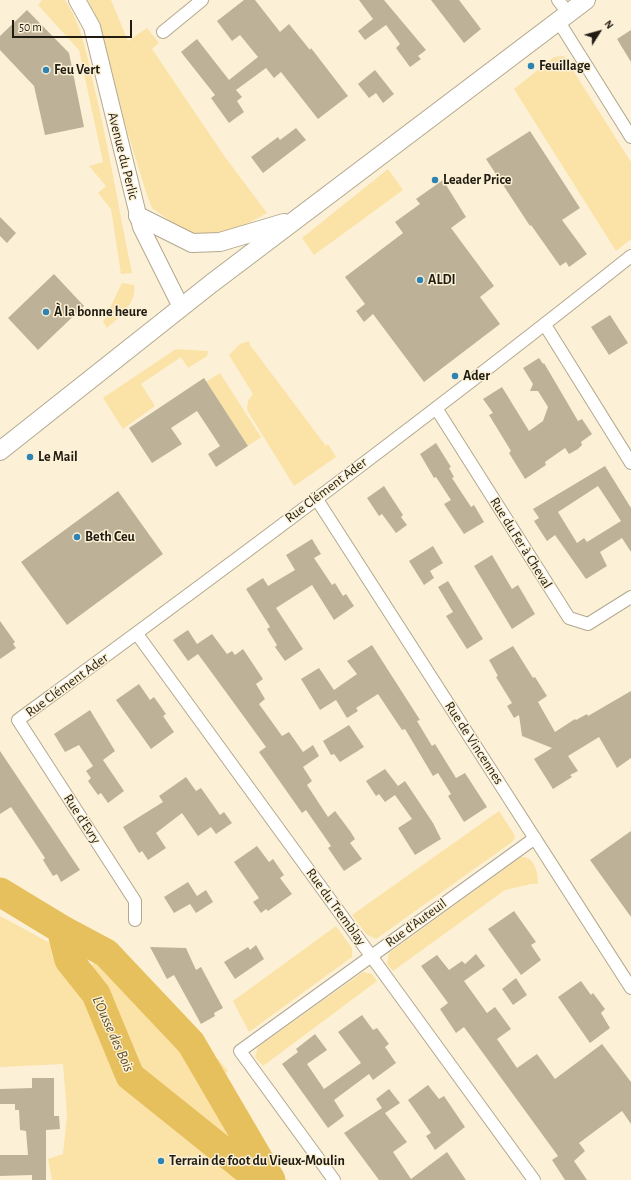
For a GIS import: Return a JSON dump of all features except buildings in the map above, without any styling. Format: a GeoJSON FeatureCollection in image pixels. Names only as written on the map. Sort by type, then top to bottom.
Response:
{"type":"FeatureCollection","features":[{"type":"Feature","properties":{"kind":"main road"},"geometry":{"type":"LineString","coordinates":[[0,451],[181,307],[298,218],[562,12],[586,0]]}},
{"type":"Feature","properties":{"kind":"main road"},"geometry":{"type":"LineString","coordinates":[[138,216],[192,243],[220,242],[298,218]]}},
{"type":"Feature","properties":{"kind":"street","name":"Avenue du Perlic"},"geometry":{"type":"LineString","coordinates":[[77,0],[92,27],[141,227],[181,307]]}},
{"type":"Feature","properties":{"kind":"street"},"geometry":{"type":"LineString","coordinates":[[163,32],[202,0]]}},
{"type":"Feature","properties":{"kind":"street"},"geometry":{"type":"LineString","coordinates":[[562,12],[631,137]]}},
{"type":"Feature","properties":{"kind":"street","name":"Rue Clément Ader"},"geometry":{"type":"LineString","coordinates":[[18,720],[137,634],[436,408],[545,325],[631,256]]}},
{"type":"Feature","properties":{"kind":"street"},"geometry":{"type":"LineString","coordinates":[[545,325],[631,463]]}},
{"type":"Feature","properties":{"kind":"street","name":"Rue du Fer à Cheval"},"geometry":{"type":"LineString","coordinates":[[436,408],[569,618],[588,624],[631,597]]}},
{"type":"Feature","properties":{"kind":"street","name":"Rue de Vincennes"},"geometry":{"type":"LineString","coordinates":[[316,498],[631,988]]}},
{"type":"Feature","properties":{"kind":"street","name":"Rue du Tremblay"},"geometry":{"type":"LineString","coordinates":[[137,634],[534,1180]]}},
{"type":"Feature","properties":{"kind":"street","name":"Rue d'Evry"},"geometry":{"type":"LineString","coordinates":[[18,720],[135,901],[135,920]]}},
{"type":"Feature","properties":{"kind":"street","name":"Rue d'Auteuil"},"geometry":{"type":"LineString","coordinates":[[334,1180],[240,1052],[535,838]]}},
{"type":"Feature","properties":{"kind":"shaded area"},"geometry":{"type":"Polygon","coordinates":[[[42,0],[65,0],[80,30],[104,133],[132,273],[121,274],[111,209],[98,193],[106,186],[89,166],[103,162],[79,50],[38,5],[42,0]]]}},
{"type":"Feature","properties":{"kind":"shaded area"},"geometry":{"type":"Polygon","coordinates":[[[88,0],[111,0],[128,41],[147,28],[159,43],[152,49],[225,157],[267,213],[222,235],[205,236],[184,231],[152,208],[126,127],[100,25],[88,0]]]}},
{"type":"Feature","properties":{"kind":"shaded area"},"geometry":{"type":"Polygon","coordinates":[[[564,56],[631,162],[631,239],[616,251],[514,89],[554,57],[564,56]]]}},
{"type":"Feature","properties":{"kind":"shaded area"},"geometry":{"type":"Polygon","coordinates":[[[388,169],[403,190],[314,255],[302,238],[388,169]]]}},
{"type":"Feature","properties":{"kind":"shaded area"},"geometry":{"type":"Polygon","coordinates":[[[122,283],[134,285],[133,298],[126,310],[107,328],[103,322],[122,283]]]}},
{"type":"Feature","properties":{"kind":"shaded area"},"geometry":{"type":"Polygon","coordinates":[[[249,341],[250,345],[326,446],[328,444],[336,457],[294,486],[247,410],[248,401],[253,394],[229,355],[240,344],[249,341]]]}},
{"type":"Feature","properties":{"kind":"shaded area"},"geometry":{"type":"Polygon","coordinates":[[[176,349],[208,351],[207,356],[188,368],[181,357],[141,384],[155,406],[123,429],[103,398],[176,349]]]}},
{"type":"Feature","properties":{"kind":"shaded area"},"geometry":{"type":"Polygon","coordinates":[[[220,373],[261,437],[248,446],[206,382],[220,373]]]}},
{"type":"Feature","properties":{"kind":"shaded area"},"geometry":{"type":"Polygon","coordinates":[[[499,811],[514,834],[515,838],[512,842],[376,939],[366,934],[352,915],[499,811]]]}},
{"type":"Feature","properties":{"kind":"shaded area"},"geometry":{"type":"Polygon","coordinates":[[[521,857],[526,857],[533,862],[538,884],[531,884],[505,890],[393,971],[387,964],[389,953],[521,857]]]}},
{"type":"Feature","properties":{"kind":"shaded area"},"geometry":{"type":"Polygon","coordinates":[[[0,916],[91,965],[104,955],[206,1062],[218,1059],[228,1071],[219,1078],[271,1170],[250,1180],[52,1180],[48,1159],[63,1154],[67,1115],[63,1064],[0,1067],[0,916]]]}},
{"type":"Feature","properties":{"kind":"shaded area"},"geometry":{"type":"Polygon","coordinates":[[[336,926],[352,948],[352,957],[249,1032],[233,1001],[336,926]]]}},
{"type":"Feature","properties":{"kind":"shaded area"},"geometry":{"type":"Polygon","coordinates":[[[363,972],[372,974],[377,981],[263,1066],[255,1057],[258,1047],[363,972]]]}},
{"type":"Feature","properties":{"kind":"waterway","name":"L'Ousse des Bois"},"geometry":{"type":"LineString","coordinates":[[0,892],[61,929],[106,953],[191,1043],[271,1180]]}},
{"type":"Feature","properties":{"kind":"waterway","name":"L'Ousse des Bois"},"geometry":{"type":"LineString","coordinates":[[61,929],[69,960],[96,994],[130,1076],[251,1173],[266,1173]]}},
{"type":"Feature","properties":{"kind":"place","name":"Feuillage"},"geometry":{"type":"Point","coordinates":[531,66]}},
{"type":"Feature","properties":{"kind":"place","name":"Feu Vert"},"geometry":{"type":"Point","coordinates":[46,70]}},
{"type":"Feature","properties":{"kind":"place","name":"Leader Price"},"geometry":{"type":"Point","coordinates":[435,180]}},
{"type":"Feature","properties":{"kind":"place","name":"ALDI"},"geometry":{"type":"Point","coordinates":[420,280]}},
{"type":"Feature","properties":{"kind":"place","name":"À la bonne heure"},"geometry":{"type":"Point","coordinates":[46,312]}},
{"type":"Feature","properties":{"kind":"place","name":"Ader"},"geometry":{"type":"Point","coordinates":[455,376]}},
{"type":"Feature","properties":{"kind":"place","name":"Le Mail"},"geometry":{"type":"Point","coordinates":[30,457]}},
{"type":"Feature","properties":{"kind":"place","name":"Beth Ceu"},"geometry":{"type":"Point","coordinates":[77,537]}},
{"type":"Feature","properties":{"kind":"place","name":"Terrain de foot du Vieux-Moulin"},"geometry":{"type":"Point","coordinates":[161,1161]}}]}
